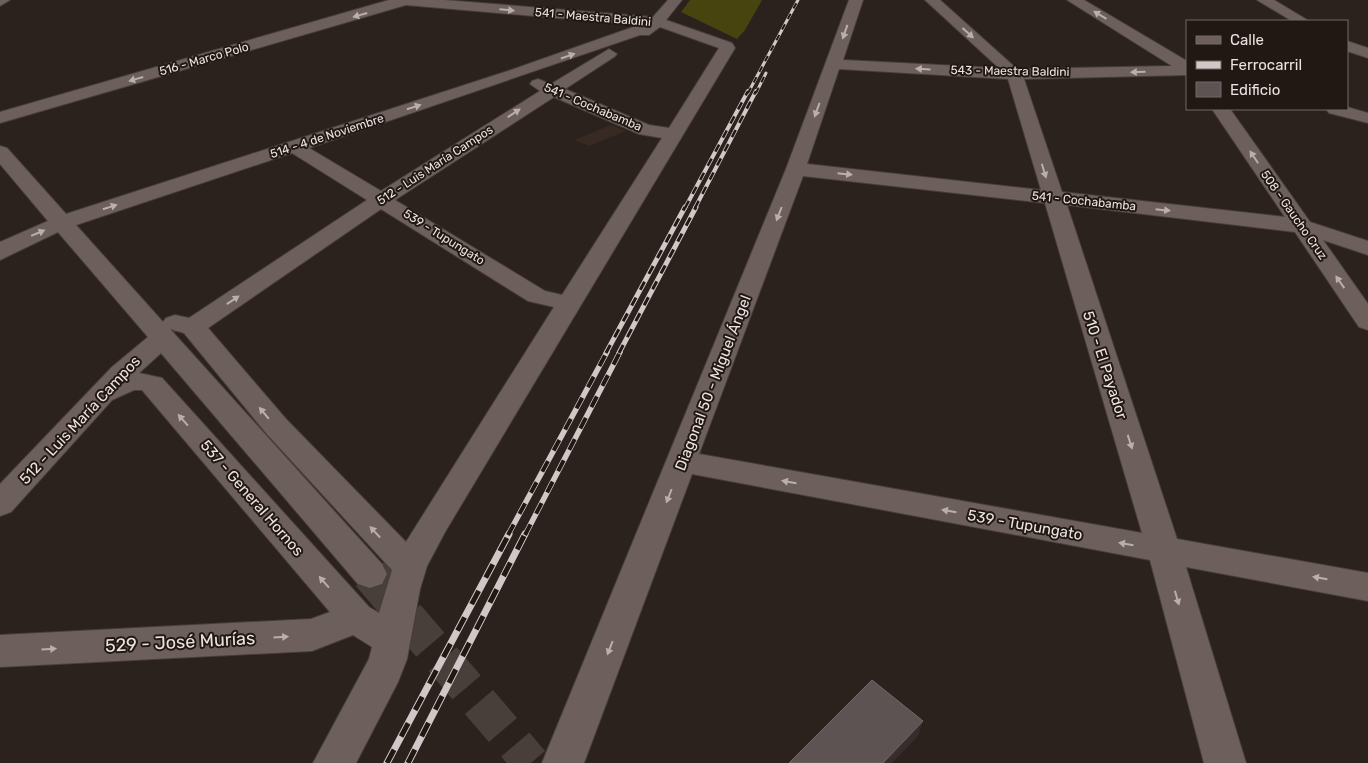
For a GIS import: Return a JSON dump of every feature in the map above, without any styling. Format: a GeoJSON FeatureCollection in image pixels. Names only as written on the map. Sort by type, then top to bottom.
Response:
{"type":"FeatureCollection","features":[{"type":"Feature","properties":{"kind":"street"},"geometry":{"type":"LineString","coordinates":[[0,2],[4,0]]}},
{"type":"Feature","properties":{"kind":"street","name":"541 - Maestra Baldini"},"geometry":{"type":"LineString","coordinates":[[403,0],[657,22],[678,27],[727,46],[674,134]]}},
{"type":"Feature","properties":{"kind":"street","name":"516 - Marco Polo"},"geometry":{"type":"LineString","coordinates":[[0,118],[403,0]]}},
{"type":"Feature","properties":{"kind":"street","name":"512 - Luis María Campos"},"geometry":{"type":"LineString","coordinates":[[193,327],[382,199],[657,22],[675,0]]}},
{"type":"Feature","properties":{"kind":"street","name":"Diagonal 50 - Miguel Ángel"},"geometry":{"type":"LineString","coordinates":[[573,758],[682,462],[796,169],[856,0]]}},
{"type":"Feature","properties":{"kind":"street","name":"510 - El Payador"},"geometry":{"type":"LineString","coordinates":[[932,0],[1013,74],[1017,80],[1052,198],[1164,551],[1225,763]]}},
{"type":"Feature","properties":{"kind":"street"},"geometry":{"type":"LineString","coordinates":[[1074,0],[1186,68]]}},
{"type":"Feature","properties":{"kind":"street"},"geometry":{"type":"LineString","coordinates":[[1264,0],[1300,20]]}},
{"type":"Feature","properties":{"kind":"street","name":"514 - 4 de Noviembre"},"geometry":{"type":"LineString","coordinates":[[4,247],[64,222],[514,74],[626,36],[657,22]]}},
{"type":"Feature","properties":{"kind":"street"},"geometry":{"type":"LineString","coordinates":[[1348,48],[1368,42]]}},
{"type":"Feature","properties":{"kind":"street"},"geometry":{"type":"LineString","coordinates":[[1348,48],[1368,53]]}},
{"type":"Feature","properties":{"kind":"street","name":"543 - Maestra Baldini"},"geometry":{"type":"LineString","coordinates":[[834,64],[1013,74],[1186,69]]}},
{"type":"Feature","properties":{"kind":"street","name":"541 - Cochabamba"},"geometry":{"type":"LineString","coordinates":[[514,74],[645,130],[674,134]]}},
{"type":"Feature","properties":{"kind":"street","name":"508 - Gaucho Cruz"},"geometry":{"type":"LineString","coordinates":[[1222,110],[1368,322]]}},
{"type":"Feature","properties":{"kind":"street"},"geometry":{"type":"LineString","coordinates":[[1339,110],[1368,118]]}},
{"type":"Feature","properties":{"kind":"street"},"geometry":{"type":"LineString","coordinates":[[334,763],[380,682],[392,640],[395,614],[410,566],[431,527],[674,134]]}},
{"type":"Feature","properties":{"kind":"street","name":"539 - Tupungato"},"geometry":{"type":"LineString","coordinates":[[295,147],[538,296],[570,304]]}},
{"type":"Feature","properties":{"kind":"street"},"geometry":{"type":"LineString","coordinates":[[0,152],[64,222],[248,436],[370,574]]}},
{"type":"Feature","properties":{"kind":"street","name":"541 - Cochabamba"},"geometry":{"type":"LineString","coordinates":[[796,169],[1302,226],[1368,248]]}},
{"type":"Feature","properties":{"kind":"street"},"geometry":{"type":"LineString","coordinates":[[155,329],[193,327],[276,426],[388,546],[410,566]]}},
{"type":"Feature","properties":{"kind":"street","name":"512 - Luis María Campos"},"geometry":{"type":"LineString","coordinates":[[0,504],[135,361],[155,329]]}},
{"type":"Feature","properties":{"kind":"street","name":"537 - General Hornos"},"geometry":{"type":"LineString","coordinates":[[106,393],[122,384],[134,381],[152,384],[356,618],[392,640]]}},
{"type":"Feature","properties":{"kind":"street","name":"539 - Tupungato"},"geometry":{"type":"LineString","coordinates":[[682,462],[1368,587]]}},
{"type":"Feature","properties":{"kind":"street","name":"529 - José Murías"},"geometry":{"type":"LineString","coordinates":[[0,651],[312,635],[356,618]]}},
{"type":"Feature","properties":{"kind":"shaded area"},"geometry":{"type":"Polygon","coordinates":[[[690,0],[762,0],[745,30],[737,39],[681,12],[690,0]]]}},
{"type":"Feature","properties":{"kind":"shaded area"},"geometry":{"type":"Polygon","coordinates":[[[611,125],[626,131],[589,146],[574,140],[611,125]]]}},
{"type":"Feature","properties":{"kind":"building"},"geometry":{"type":"Polygon","coordinates":[[[872,680],[923,721],[883,763],[789,763],[872,680]]]}},
{"type":"Feature","properties":{"kind":"tunnel"},"geometry":{"type":"LineString","coordinates":[[370,574],[531,763]]}},
{"type":"Feature","properties":{"kind":"railway"},"geometry":{"type":"LineString","coordinates":[[748,93],[798,0]]}},
{"type":"Feature","properties":{"kind":"railway"},"geometry":{"type":"LineString","coordinates":[[756,93],[766,73]]}},
{"type":"Feature","properties":{"kind":"railway"},"geometry":{"type":"LineString","coordinates":[[685,208],[748,91]]}},
{"type":"Feature","properties":{"kind":"railway"},"geometry":{"type":"LineString","coordinates":[[695,208],[756,91]]}},
{"type":"Feature","properties":{"kind":"railway"},"geometry":{"type":"LineString","coordinates":[[606,353],[685,207]]}},
{"type":"Feature","properties":{"kind":"railway"},"geometry":{"type":"LineString","coordinates":[[619,353],[696,207]]}},
{"type":"Feature","properties":{"kind":"railway"},"geometry":{"type":"LineString","coordinates":[[508,535],[607,352]]}},
{"type":"Feature","properties":{"kind":"railway"},"geometry":{"type":"LineString","coordinates":[[525,535],[620,352]]}},
{"type":"Feature","properties":{"kind":"railway"},"geometry":{"type":"LineString","coordinates":[[387,763],[509,534]]}},
{"type":"Feature","properties":{"kind":"railway"},"geometry":{"type":"LineString","coordinates":[[408,763],[525,534]]}}]}
